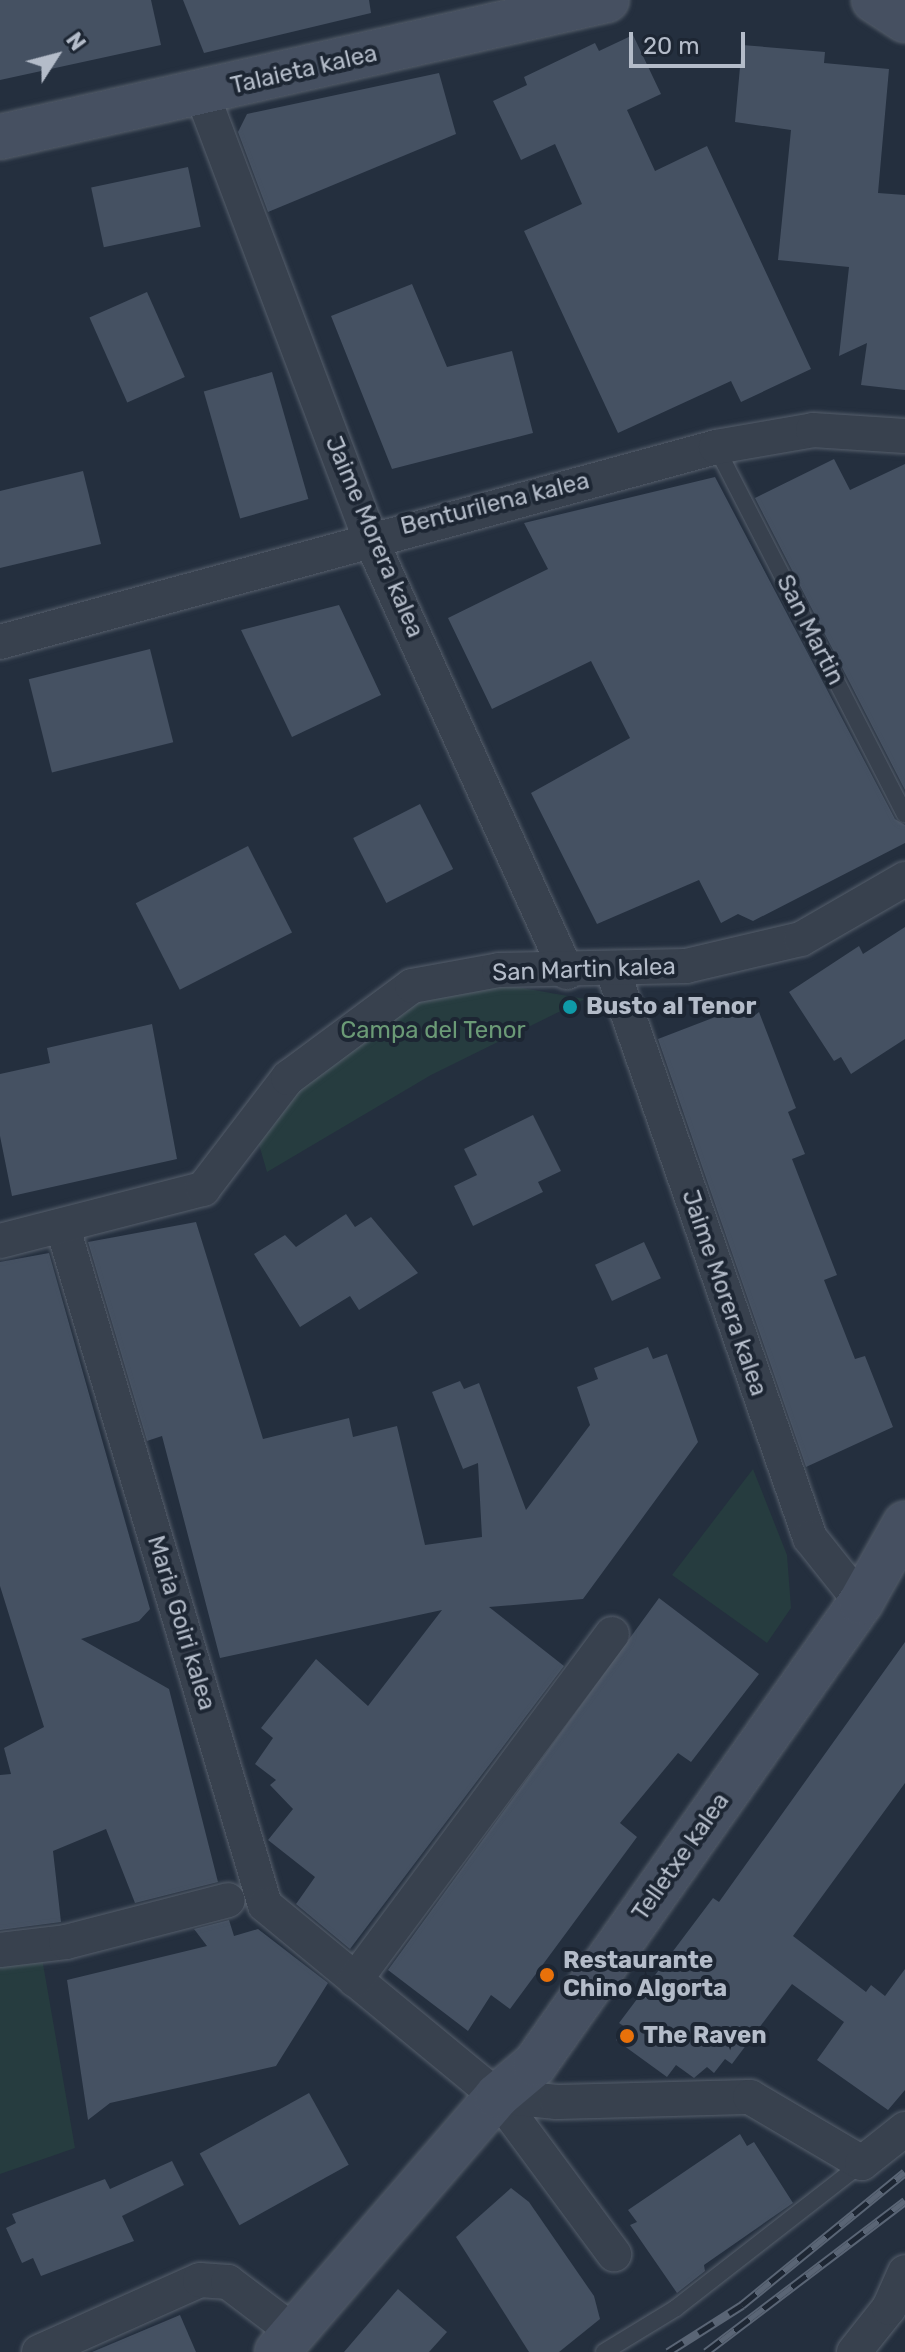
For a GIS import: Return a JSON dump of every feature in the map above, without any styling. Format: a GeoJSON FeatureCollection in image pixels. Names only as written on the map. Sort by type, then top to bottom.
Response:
{"type":"FeatureCollection","features":[{"type":"Feature","properties":{"kind":"street","name":"Talaieta kalea"},"geometry":{"type":"LineString","coordinates":[[0,137],[202,94],[607,0]]}},
{"type":"Feature","properties":{"kind":"street"},"geometry":{"type":"LineString","coordinates":[[874,0],[905,20]]}},
{"type":"Feature","properties":{"kind":"street","name":"Jaime Morera kalea"},"geometry":{"type":"LineString","coordinates":[[202,94],[369,536],[567,972]]}},
{"type":"Feature","properties":{"kind":"street","name":"Benturilena kalea"},"geometry":{"type":"LineString","coordinates":[[0,642],[131,612],[369,536],[716,447],[813,430],[905,436]]}},
{"type":"Feature","properties":{"kind":"street","name":"San Martin kalea"},"geometry":{"type":"LineString","coordinates":[[0,1241],[63,1228],[203,1189],[288,1078],[412,986],[499,970],[567,972],[686,966],[801,939],[905,879]]}},
{"type":"Feature","properties":{"kind":"street","name":"Jaime Morera kalea"},"geometry":{"type":"LineString","coordinates":[[613,971],[810,1538],[861,1602]]}},
{"type":"Feature","properties":{"kind":"street","name":"Maria Goiri kalea"},"geometry":{"type":"LineString","coordinates":[[63,1228],[265,1905],[497,2096],[614,2254]]}},
{"type":"Feature","properties":{"kind":"street","name":"Telletxe kalea"},"geometry":{"type":"LineString","coordinates":[[285,2342],[497,2096],[535,2064],[861,1602],[905,1524]]}},
{"type":"Feature","properties":{"kind":"street"},"geometry":{"type":"LineString","coordinates":[[355,1980],[612,1634]]}},
{"type":"Feature","properties":{"kind":"street"},"geometry":{"type":"LineString","coordinates":[[0,1950],[66,1942],[228,1900]]}},
{"type":"Feature","properties":{"kind":"street"},"geometry":{"type":"LineString","coordinates":[[497,2096],[750,2097],[862,2163],[905,2129]]}},
{"type":"Feature","properties":{"kind":"street"},"geometry":{"type":"LineString","coordinates":[[854,2352],[889,2308],[905,2272]]}},
{"type":"Feature","properties":{"kind":"street"},"geometry":{"type":"LineString","coordinates":[[39,2352],[200,2280],[228,2282],[285,2342]]}},
{"type":"Feature","properties":{"kind":"lane","name":"San Martin"},"geometry":{"type":"LineString","coordinates":[[716,447],[905,814]]}},
{"type":"Feature","properties":{"kind":"lane"},"geometry":{"type":"LineString","coordinates":[[604,2352],[676,2308],[862,2163]]}},
{"type":"Feature","properties":{"kind":"green space","name":"Campa del Tenor"},"geometry":{"type":"Polygon","coordinates":[[[499,984],[585,999],[431,1075],[267,1172],[258,1141],[304,1084],[416,995],[499,984]]]}},
{"type":"Feature","properties":{"kind":"green space"},"geometry":{"type":"Polygon","coordinates":[[[753,1469],[787,1555],[791,1608],[767,1643],[672,1575],[753,1469]]]}},
{"type":"Feature","properties":{"kind":"green space"},"geometry":{"type":"Polygon","coordinates":[[[42,1958],[75,2148],[0,2174],[0,1963],[42,1958]]]}},
{"type":"Feature","properties":{"kind":"building"},"geometry":{"type":"Polygon","coordinates":[[[0,0],[151,0],[161,45],[0,80],[0,0]]]}},
{"type":"Feature","properties":{"kind":"building"},"geometry":{"type":"Polygon","coordinates":[[[183,0],[369,0],[371,13],[204,53],[183,0]]]}},
{"type":"Feature","properties":{"kind":"building"},"geometry":{"type":"Polygon","coordinates":[[[633,35],[661,94],[627,110],[655,171],[707,146],[811,369],[741,402],[731,381],[618,433],[524,231],[582,204],[555,144],[521,160],[493,101],[527,85],[524,77],[595,43],[599,51],[633,35]]]}},
{"type":"Feature","properties":{"kind":"building"},"geometry":{"type":"Polygon","coordinates":[[[742,45],[825,52],[824,63],[889,69],[878,193],[905,195],[905,390],[861,385],[867,343],[839,356],[849,267],[778,260],[791,130],[735,122],[742,45]]]}},
{"type":"Feature","properties":{"kind":"building"},"geometry":{"type":"Polygon","coordinates":[[[439,73],[456,134],[268,212],[238,132],[247,114],[439,73]]]}},
{"type":"Feature","properties":{"kind":"building"},"geometry":{"type":"Polygon","coordinates":[[[188,167],[201,227],[104,247],[91,188],[188,167]]]}},
{"type":"Feature","properties":{"kind":"building"},"geometry":{"type":"Polygon","coordinates":[[[412,284],[447,367],[512,351],[533,433],[392,469],[331,316],[412,284]]]}},
{"type":"Feature","properties":{"kind":"building"},"geometry":{"type":"Polygon","coordinates":[[[147,292],[185,377],[127,403],[89,318],[147,292]]]}},
{"type":"Feature","properties":{"kind":"building"},"geometry":{"type":"Polygon","coordinates":[[[272,372],[308,499],[240,518],[204,392],[272,372]]]}},
{"type":"Feature","properties":{"kind":"building"},"geometry":{"type":"Polygon","coordinates":[[[834,459],[850,490],[905,464],[905,790],[755,498],[834,459]]]}},
{"type":"Feature","properties":{"kind":"building"},"geometry":{"type":"Polygon","coordinates":[[[83,471],[101,544],[0,568],[0,491],[83,471]]]}},
{"type":"Feature","properties":{"kind":"building"},"geometry":{"type":"Polygon","coordinates":[[[715,477],[895,819],[905,825],[905,843],[753,921],[738,914],[721,923],[699,880],[597,924],[531,793],[630,738],[591,661],[492,709],[448,618],[548,569],[524,523],[715,477]]]}},
{"type":"Feature","properties":{"kind":"building"},"geometry":{"type":"Polygon","coordinates":[[[339,605],[381,695],[292,737],[241,630],[339,605]]]}},
{"type":"Feature","properties":{"kind":"building"},"geometry":{"type":"Polygon","coordinates":[[[150,649],[173,742],[52,772],[29,679],[150,649]]]}},
{"type":"Feature","properties":{"kind":"building"},"geometry":{"type":"Polygon","coordinates":[[[420,804],[453,869],[386,903],[353,838],[420,804]]]}},
{"type":"Feature","properties":{"kind":"building"},"geometry":{"type":"Polygon","coordinates":[[[248,846],[292,932],[180,990],[136,903],[248,846]]]}},
{"type":"Feature","properties":{"kind":"building"},"geometry":{"type":"Polygon","coordinates":[[[905,927],[905,1039],[851,1074],[841,1057],[834,1061],[789,992],[859,946],[863,954],[905,927]]]}},
{"type":"Feature","properties":{"kind":"building"},"geometry":{"type":"Polygon","coordinates":[[[749,1004],[754,1016],[759,1012],[796,1108],[788,1112],[805,1154],[792,1159],[837,1275],[824,1280],[855,1359],[865,1356],[893,1427],[806,1467],[658,1039],[749,1004]]]}},
{"type":"Feature","properties":{"kind":"building"},"geometry":{"type":"Polygon","coordinates":[[[152,1024],[177,1159],[12,1196],[0,1136],[0,1074],[50,1063],[47,1048],[152,1024]]]}},
{"type":"Feature","properties":{"kind":"building"},"geometry":{"type":"Polygon","coordinates":[[[533,1115],[561,1171],[538,1182],[543,1192],[473,1226],[454,1186],[477,1175],[464,1149],[533,1115]]]}},
{"type":"Feature","properties":{"kind":"building"},"geometry":{"type":"Polygon","coordinates":[[[346,1214],[355,1227],[371,1217],[418,1273],[359,1310],[350,1296],[300,1327],[254,1254],[285,1235],[296,1247],[346,1214]]]}},
{"type":"Feature","properties":{"kind":"building"},"geometry":{"type":"Polygon","coordinates":[[[196,1222],[263,1439],[349,1418],[353,1437],[397,1426],[425,1545],[482,1537],[478,1463],[463,1469],[432,1392],[460,1381],[464,1389],[479,1383],[526,1510],[590,1425],[577,1387],[598,1379],[594,1368],[648,1347],[653,1359],[667,1354],[698,1442],[583,1599],[489,1607],[564,1666],[350,1949],[296,1904],[315,1877],[268,1840],[293,1809],[270,1785],[276,1780],[255,1764],[273,1738],[261,1728],[316,1659],[368,1706],[442,1610],[220,1658],[162,1436],[147,1441],[88,1242],[196,1222]]]}},
{"type":"Feature","properties":{"kind":"building"},"geometry":{"type":"Polygon","coordinates":[[[644,1242],[661,1278],[612,1301],[595,1265],[644,1242]]]}},
{"type":"Feature","properties":{"kind":"building"},"geometry":{"type":"Polygon","coordinates":[[[49,1253],[150,1609],[139,1621],[81,1639],[169,1689],[218,1882],[135,1903],[106,1829],[53,1851],[61,1922],[0,1930],[0,1775],[11,1774],[4,1748],[44,1727],[0,1586],[0,1262],[49,1253]]]}},
{"type":"Feature","properties":{"kind":"building"},"geometry":{"type":"Polygon","coordinates":[[[659,1598],[759,1674],[691,1762],[678,1753],[620,1823],[637,1837],[510,2009],[491,1995],[468,2031],[388,1970],[659,1598]]]}},
{"type":"Feature","properties":{"kind":"building"},"geometry":{"type":"Polygon","coordinates":[[[905,1642],[905,1783],[793,1936],[866,1992],[871,1985],[885,1996],[905,1969],[905,2090],[888,2110],[817,2060],[844,2022],[792,1984],[732,2064],[725,2059],[714,2073],[707,2067],[694,2078],[676,2065],[667,2077],[616,2040],[625,2027],[619,2023],[713,1898],[719,1902],[905,1642]]]}},
{"type":"Feature","properties":{"kind":"building"},"geometry":{"type":"Polygon","coordinates":[[[229,1920],[234,1936],[258,1929],[328,1983],[276,2066],[110,2103],[88,2120],[67,1980],[207,1946],[194,1929],[229,1920]]]}},
{"type":"Feature","properties":{"kind":"building"},"geometry":{"type":"Polygon","coordinates":[[[309,2093],[349,2165],[239,2225],[200,2154],[309,2093]]]}},
{"type":"Feature","properties":{"kind":"building"},"geometry":{"type":"Polygon","coordinates":[[[740,2134],[747,2146],[754,2142],[793,2203],[704,2265],[705,2271],[677,2293],[630,2225],[637,2222],[628,2210],[740,2134]]]}},
{"type":"Feature","properties":{"kind":"building"},"geometry":{"type":"Polygon","coordinates":[[[172,2161],[184,2185],[122,2216],[134,2241],[41,2276],[33,2258],[22,2263],[6,2228],[16,2223],[12,2214],[105,2179],[110,2189],[172,2161]]]}},
{"type":"Feature","properties":{"kind":"building"},"geometry":{"type":"Polygon","coordinates":[[[511,2188],[529,2202],[594,2296],[600,2319],[559,2352],[529,2352],[456,2237],[511,2188]]]}},
{"type":"Feature","properties":{"kind":"building"},"geometry":{"type":"Polygon","coordinates":[[[398,2289],[447,2332],[429,2352],[344,2352],[398,2289]]]}},
{"type":"Feature","properties":{"kind":"building"},"geometry":{"type":"Polygon","coordinates":[[[180,2315],[196,2352],[92,2352],[180,2315]]]}},
{"type":"Feature","properties":{"kind":"railway"},"geometry":{"type":"LineString","coordinates":[[668,2352],[742,2305],[905,2172]]}},
{"type":"Feature","properties":{"kind":"railway"},"geometry":{"type":"LineString","coordinates":[[706,2352],[905,2201]]}},
{"type":"Feature","properties":{"kind":"place","name":"Busto al Tenor"},"geometry":{"type":"Point","coordinates":[570,1007]}},
{"type":"Feature","properties":{"kind":"place","name":"Restaurante Chino Algorta"},"geometry":{"type":"Point","coordinates":[547,1975]}},
{"type":"Feature","properties":{"kind":"place","name":"The Raven"},"geometry":{"type":"Point","coordinates":[627,2036]}}]}
